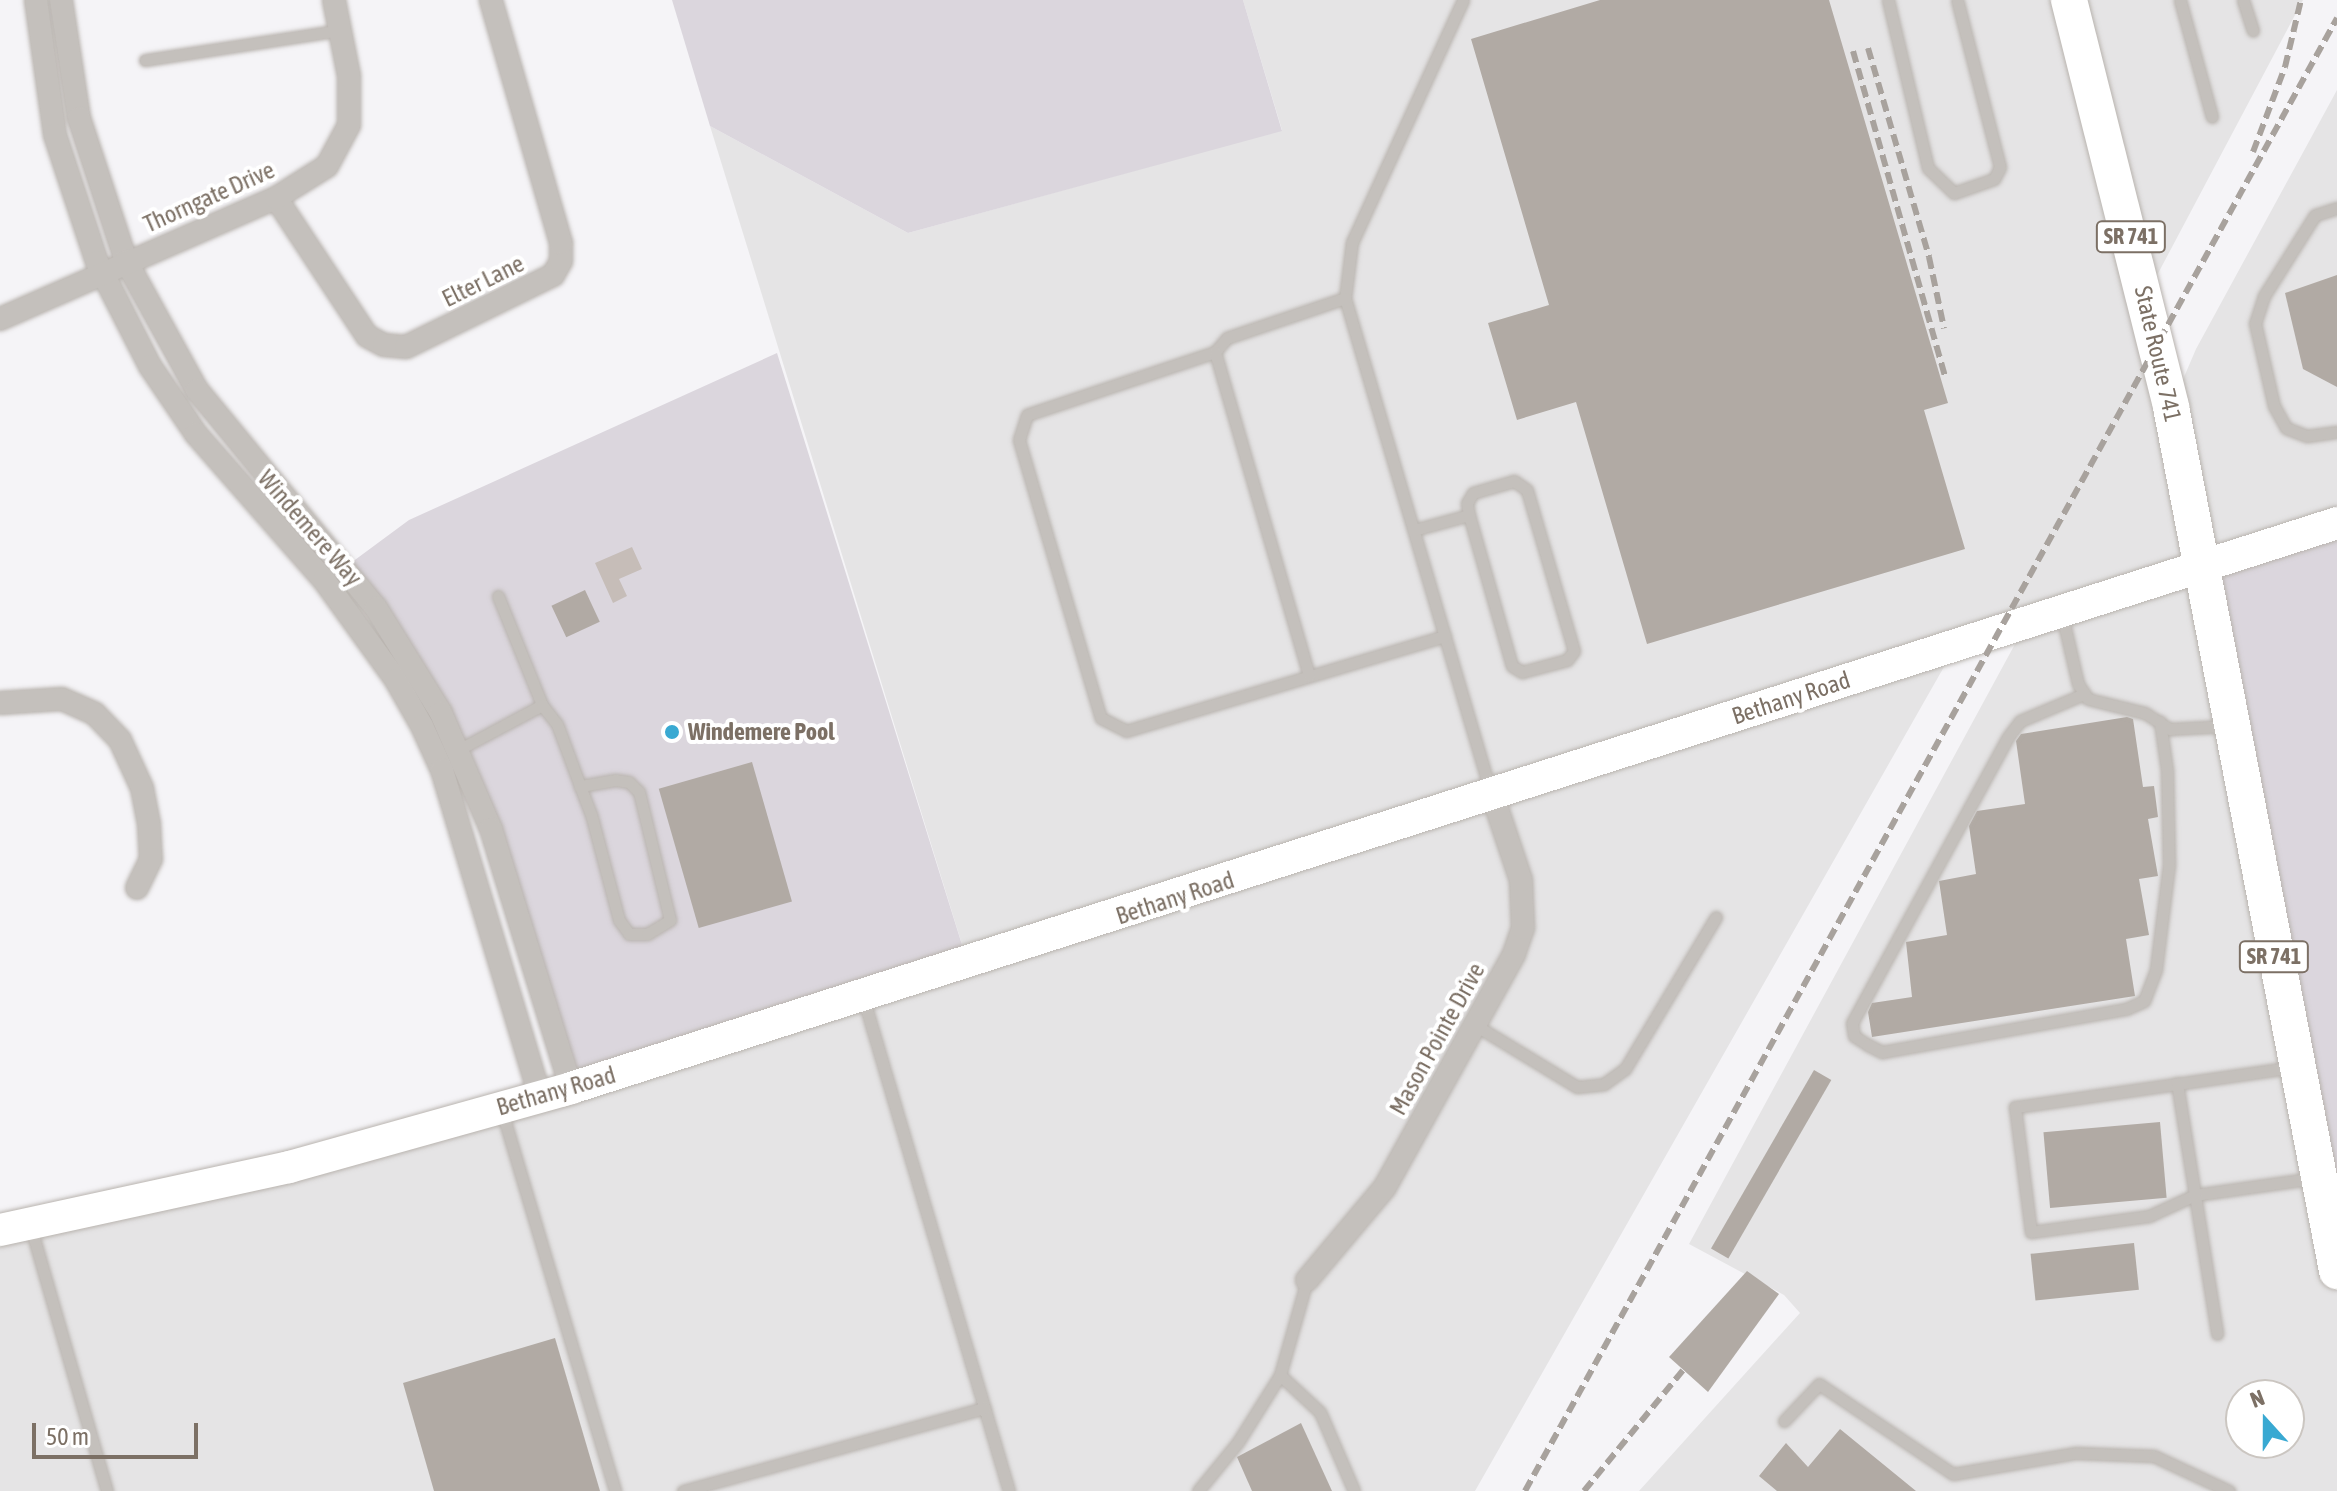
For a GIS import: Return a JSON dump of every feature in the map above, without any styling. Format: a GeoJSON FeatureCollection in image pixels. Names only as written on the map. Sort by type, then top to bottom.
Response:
{"type":"FeatureCollection","features":[{"type":"Feature","properties":{"kind":"main road","name":"State Route 741"},"geometry":{"type":"LineString","coordinates":[[2069,0],[2204,566]]}},
{"type":"Feature","properties":{"kind":"main road","name":"Bethany Road"},"geometry":{"type":"LineString","coordinates":[[15,1227],[289,1167],[555,1092],[1493,797],[2337,523]]}},
{"type":"Feature","properties":{"kind":"main road","name":"SR 741"},"geometry":{"type":"LineString","coordinates":[[2204,566],[2316,1178],[2337,1271]]}},
{"type":"Feature","properties":{"kind":"street","name":"Windemere Way"},"geometry":{"type":"LineString","coordinates":[[36,0],[55,135],[102,273],[150,366],[196,434],[362,630],[396,680],[437,759],[555,1092]]}},
{"type":"Feature","properties":{"kind":"street","name":"Windemere Way"},"geometry":{"type":"LineString","coordinates":[[61,0],[79,118],[126,261],[197,390],[376,608],[413,664],[458,750],[518,907],[555,1092]]}},
{"type":"Feature","properties":{"kind":"street","name":"Thorngate Drive"},"geometry":{"type":"LineString","coordinates":[[0,319],[126,261],[276,198],[327,166],[349,125],[349,76],[334,0]]}},
{"type":"Feature","properties":{"kind":"street","name":"Elter Lane"},"geometry":{"type":"LineString","coordinates":[[276,198],[367,336],[384,345],[406,347],[553,275],[561,261],[561,243],[491,0]]}},
{"type":"Feature","properties":{"kind":"street"},"geometry":{"type":"LineString","coordinates":[[0,703],[62,699],[95,714],[120,740],[142,788],[151,842],[151,859],[137,888]]}},
{"type":"Feature","properties":{"kind":"street","name":"Mason Pointe Drive"},"geometry":{"type":"LineString","coordinates":[[1307,1280],[1385,1187],[1475,1025],[1523,928],[1521,880],[1493,797]]}},
{"type":"Feature","properties":{"kind":"lane"},"geometry":{"type":"LineString","coordinates":[[1463,0],[1352,242],[1345,298],[1493,797]]}},
{"type":"Feature","properties":{"kind":"lane"},"geometry":{"type":"LineString","coordinates":[[1888,0],[1928,168],[1954,193],[1994,179],[2000,167],[1957,0]]}},
{"type":"Feature","properties":{"kind":"lane"},"geometry":{"type":"LineString","coordinates":[[2180,0],[2212,117]]}},
{"type":"Feature","properties":{"kind":"lane"},"geometry":{"type":"LineString","coordinates":[[2243,0],[2253,30]]}},
{"type":"Feature","properties":{"kind":"lane"},"geometry":{"type":"LineString","coordinates":[[145,60],[340,30]]}},
{"type":"Feature","properties":{"kind":"lane"},"geometry":{"type":"LineString","coordinates":[[2337,208],[2315,215],[2264,296],[2255,323],[2274,406],[2286,428],[2307,436],[2337,432]]}},
{"type":"Feature","properties":{"kind":"lane"},"geometry":{"type":"LineString","coordinates":[[1345,298],[1227,338],[1215,352],[1027,415],[1019,440],[1101,718],[1126,731],[1445,636]]}},
{"type":"Feature","properties":{"kind":"lane"},"geometry":{"type":"LineString","coordinates":[[1215,352],[1309,676]]}},
{"type":"Feature","properties":{"kind":"lane"},"geometry":{"type":"LineString","coordinates":[[1514,481],[1527,490],[1574,651],[1567,660],[1522,672],[1512,666],[1469,515],[1467,503],[1473,493],[1514,481]]}},
{"type":"Feature","properties":{"kind":"lane"},"geometry":{"type":"LineString","coordinates":[[1414,530],[1469,515]]}},
{"type":"Feature","properties":{"kind":"lane"},"geometry":{"type":"LineString","coordinates":[[498,596],[542,705],[557,724],[580,786],[619,920],[629,934],[647,934],[670,920],[639,792],[629,782],[615,780],[580,786]]}},
{"type":"Feature","properties":{"kind":"lane"},"geometry":{"type":"LineString","coordinates":[[2061,611],[2084,694]]}},
{"type":"Feature","properties":{"kind":"lane"},"geometry":{"type":"LineString","coordinates":[[2160,722],[2167,770],[2169,865],[2156,969],[2144,1001],[2126,1009],[1882,1052],[1854,1036],[1852,1023],[2008,737],[2020,721],[2084,694],[2160,722],[2186,732],[2233,725]]}},
{"type":"Feature","properties":{"kind":"lane"},"geometry":{"type":"LineString","coordinates":[[437,759],[542,705]]}},
{"type":"Feature","properties":{"kind":"lane"},"geometry":{"type":"LineString","coordinates":[[1475,1025],[1577,1087],[1604,1084],[1625,1069],[1716,917]]}},
{"type":"Feature","properties":{"kind":"lane"},"geometry":{"type":"LineString","coordinates":[[863,997],[1009,1491]]}},
{"type":"Feature","properties":{"kind":"lane"},"geometry":{"type":"LineString","coordinates":[[2295,1066],[2015,1107],[2031,1232],[2149,1216],[2195,1195],[2316,1178]]}},
{"type":"Feature","properties":{"kind":"lane"},"geometry":{"type":"LineString","coordinates":[[2177,1083],[2217,1334]]}},
{"type":"Feature","properties":{"kind":"lane"},"geometry":{"type":"LineString","coordinates":[[501,1108],[615,1491]]}},
{"type":"Feature","properties":{"kind":"lane"},"geometry":{"type":"LineString","coordinates":[[15,1227],[107,1491]]}},
{"type":"Feature","properties":{"kind":"lane"},"geometry":{"type":"LineString","coordinates":[[1198,1491],[1238,1442],[1280,1375],[1307,1280]]}},
{"type":"Feature","properties":{"kind":"lane"},"geometry":{"type":"LineString","coordinates":[[1280,1375],[1320,1412],[1354,1491]]}},
{"type":"Feature","properties":{"kind":"lane"},"geometry":{"type":"LineString","coordinates":[[1784,1421],[1819,1384],[1953,1474],[2076,1453],[2154,1456],[2229,1491]]}},
{"type":"Feature","properties":{"kind":"lane"},"geometry":{"type":"LineString","coordinates":[[683,1491],[985,1408]]}},
{"type":"Feature","properties":{"kind":"shaded area"},"geometry":{"type":"Polygon","coordinates":[[[672,0],[1243,0],[1282,131],[908,233],[710,126],[672,0]]]}},
{"type":"Feature","properties":{"kind":"shaded area"},"geometry":{"type":"Polygon","coordinates":[[[1243,0],[2303,0],[2145,298],[2172,405],[2196,349],[2337,90],[2337,1491],[1639,1491],[1800,1313],[1784,1295],[1689,1244],[2027,622],[1957,644],[1475,1491],[0,1491],[0,1230],[127,1203],[968,964],[710,126],[908,233],[1282,130],[1243,0]]]}},
{"type":"Feature","properties":{"kind":"shaded area","name":"Windemere Pool"},"geometry":{"type":"Polygon","coordinates":[[[777,353],[968,964],[571,1088],[459,752],[344,568],[409,520],[777,353]]]}},
{"type":"Feature","properties":{"kind":"shaded area"},"geometry":{"type":"Polygon","coordinates":[[[2337,523],[2337,1250],[2204,566],[2337,523]]]}},
{"type":"Feature","properties":{"kind":"shaded area"},"geometry":{"type":"Polygon","coordinates":[[[632,547],[642,569],[619,579],[627,596],[613,603],[595,563],[632,547]]]}},
{"type":"Feature","properties":{"kind":"building"},"geometry":{"type":"Polygon","coordinates":[[[1600,0],[1829,0],[1948,403],[1924,410],[1965,549],[1647,644],[1576,402],[1517,420],[1488,323],[1549,305],[1471,39],[1600,0]]]}},
{"type":"Feature","properties":{"kind":"building"},"geometry":{"type":"Polygon","coordinates":[[[2337,275],[2337,387],[2303,369],[2285,293],[2337,275]]]}},
{"type":"Feature","properties":{"kind":"building"},"geometry":{"type":"Polygon","coordinates":[[[585,590],[600,622],[566,637],[551,606],[585,590]]]}},
{"type":"Feature","properties":{"kind":"building"},"geometry":{"type":"Polygon","coordinates":[[[2127,717],[2133,719],[2143,787],[2154,786],[2158,817],[2148,819],[2158,876],[2139,879],[2149,935],[2126,939],[2135,996],[1872,1037],[1868,1012],[1872,1003],[1912,997],[1906,942],[1947,935],[1939,881],[1976,874],[1969,826],[1977,811],[2025,804],[2016,741],[2021,734],[2127,717]]]}},
{"type":"Feature","properties":{"kind":"building"},"geometry":{"type":"Polygon","coordinates":[[[752,762],[792,901],[699,928],[659,789],[752,762]]]}},
{"type":"Feature","properties":{"kind":"building"},"geometry":{"type":"Polygon","coordinates":[[[1814,1070],[1831,1080],[1728,1258],[1711,1248],[1814,1070]]]}},
{"type":"Feature","properties":{"kind":"building"},"geometry":{"type":"Polygon","coordinates":[[[2160,1122],[2167,1198],[2050,1208],[2043,1132],[2160,1122]]]}},
{"type":"Feature","properties":{"kind":"building"},"geometry":{"type":"Polygon","coordinates":[[[2134,1243],[2139,1290],[2035,1301],[2031,1254],[2134,1243]]]}},
{"type":"Feature","properties":{"kind":"building"},"geometry":{"type":"Polygon","coordinates":[[[1747,1271],[1779,1294],[1708,1392],[1669,1357],[1747,1271]]]}},
{"type":"Feature","properties":{"kind":"building"},"geometry":{"type":"Polygon","coordinates":[[[555,1338],[600,1491],[434,1491],[403,1383],[555,1338]]]}},
{"type":"Feature","properties":{"kind":"building"},"geometry":{"type":"Polygon","coordinates":[[[1301,1423],[1332,1491],[1252,1491],[1237,1457],[1301,1423]]]}},
{"type":"Feature","properties":{"kind":"building"},"geometry":{"type":"Polygon","coordinates":[[[1840,1429],[1916,1491],[1777,1491],[1759,1476],[1786,1443],[1808,1467],[1840,1429]]]}},
{"type":"Feature","properties":{"kind":"railway"},"geometry":{"type":"LineString","coordinates":[[2253,152],[2285,67],[2301,0]]}},
{"type":"Feature","properties":{"kind":"railway"},"geometry":{"type":"LineString","coordinates":[[1525,1491],[2337,18]]}},
{"type":"Feature","properties":{"kind":"railway"},"geometry":{"type":"LineString","coordinates":[[1868,48],[1929,257],[1944,328]]}},
{"type":"Feature","properties":{"kind":"railway"},"geometry":{"type":"LineString","coordinates":[[1853,51],[1945,377]]}},
{"type":"Feature","properties":{"kind":"railway"},"geometry":{"type":"LineString","coordinates":[[1584,1491],[1683,1370]]}},
{"type":"Feature","properties":{"kind":"place","name":"Windemere Pool"},"geometry":{"type":"Point","coordinates":[672,732]}}]}
